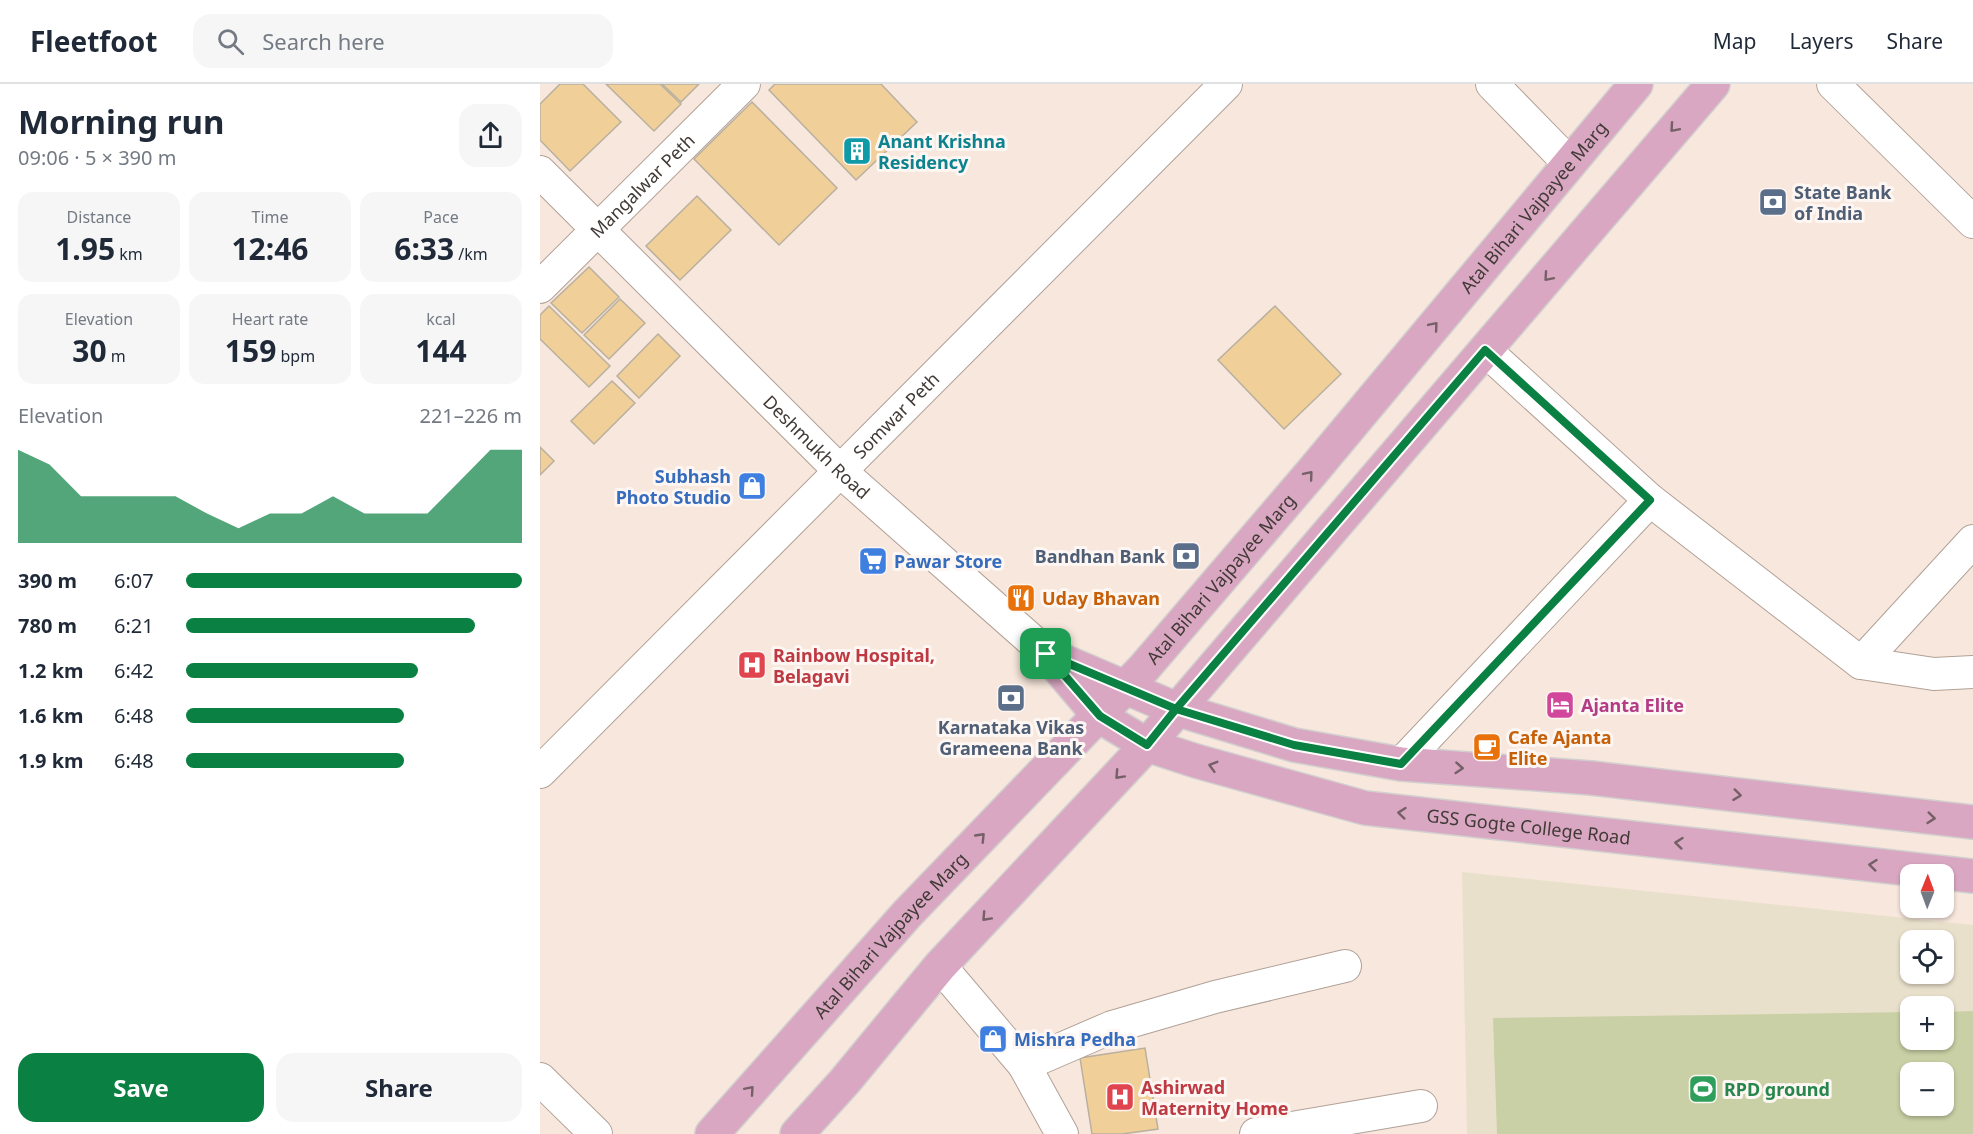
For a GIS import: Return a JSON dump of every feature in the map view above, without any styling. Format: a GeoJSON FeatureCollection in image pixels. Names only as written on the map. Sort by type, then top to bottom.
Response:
{"type":"FeatureCollection","features":[{"type":"Feature","properties":{"kind":"main road","name":"Atal Bihari Vajpayee Marg"},"geometry":{"type":"LineString","coordinates":[[712,1134],[906,914],[1127,688],[1636,84]]}},
{"type":"Feature","properties":{"kind":"main road"},"geometry":{"type":"LineString","coordinates":[[797,1134],[845,1081],[940,966],[1147,745],[1713,84]]}},
{"type":"Feature","properties":{"kind":"main road"},"geometry":{"type":"LineString","coordinates":[[1046,654],[1176,709],[1294,745],[1401,764],[1591,778],[1973,822]]}},
{"type":"Feature","properties":{"kind":"main road","name":"Deshmukh Road"},"geometry":{"type":"LineString","coordinates":[[1046,654],[1100,716]]}},
{"type":"Feature","properties":{"kind":"main road","name":"GSS Gogte College Road"},"geometry":{"type":"LineString","coordinates":[[1100,716],[1147,745],[1365,808],[1973,876]]}},
{"type":"Feature","properties":{"kind":"street","name":"Mangalwar Peth"},"geometry":{"type":"LineString","coordinates":[[540,287],[744,84]]}},
{"type":"Feature","properties":{"kind":"street","name":"Somwar Peth"},"geometry":{"type":"LineString","coordinates":[[540,772],[1226,84]]}},
{"type":"Feature","properties":{"kind":"street"},"geometry":{"type":"LineString","coordinates":[[1491,84],[1569,163]]}},
{"type":"Feature","properties":{"kind":"street"},"geometry":{"type":"LineString","coordinates":[[1833,84],[1973,222]]}},
{"type":"Feature","properties":{"kind":"street","name":"Deshmukh Road"},"geometry":{"type":"LineString","coordinates":[[540,172],[840,471],[1046,654]]}},
{"type":"Feature","properties":{"kind":"street"},"geometry":{"type":"LineString","coordinates":[[1485,350],[1650,500],[1861,663],[1935,674],[1973,672]]}},
{"type":"Feature","properties":{"kind":"street"},"geometry":{"type":"LineString","coordinates":[[1401,764],[1650,500]]}},
{"type":"Feature","properties":{"kind":"street"},"geometry":{"type":"LineString","coordinates":[[1861,663],[1973,541]]}},
{"type":"Feature","properties":{"kind":"street"},"geometry":{"type":"LineString","coordinates":[[940,966],[1024,1065],[1062,1134]]}},
{"type":"Feature","properties":{"kind":"street"},"geometry":{"type":"LineString","coordinates":[[1024,1065],[1112,1028],[1215,998],[1345,966]]}},
{"type":"Feature","properties":{"kind":"street"},"geometry":{"type":"LineString","coordinates":[[540,1079],[596,1134]]}},
{"type":"Feature","properties":{"kind":"street"},"geometry":{"type":"LineString","coordinates":[[1256,1134],[1420,1106]]}},
{"type":"Feature","properties":{"kind":"shaded area"},"geometry":{"type":"Polygon","coordinates":[[[1462,872],[1973,925],[1973,1134],[1467,1134],[1462,872]]]}},
{"type":"Feature","properties":{"kind":"green space","name":"RPD ground"},"geometry":{"type":"Polygon","coordinates":[[[1973,1011],[1973,1134],[1497,1134],[1493,1018],[1900,1012],[1900,1050],[1954,1050],[1954,1012],[1973,1011]]]}},
{"type":"Feature","properties":{"kind":"building"},"geometry":{"type":"Polygon","coordinates":[[[560,84],[583,84],[621,122],[570,171],[540,140],[540,104],[560,84]]]}},
{"type":"Feature","properties":{"kind":"building"},"geometry":{"type":"Polygon","coordinates":[[[606,84],[660,84],[681,104],[654,131],[606,84]]]}},
{"type":"Feature","properties":{"kind":"building"},"geometry":{"type":"Polygon","coordinates":[[[662,84],[699,84],[681,102],[662,84]]]}},
{"type":"Feature","properties":{"kind":"building","name":"Anant Krishna Residency"},"geometry":{"type":"Polygon","coordinates":[[[775,84],[881,84],[917,122],[856,180],[769,90],[775,84]]]}},
{"type":"Feature","properties":{"kind":"building"},"geometry":{"type":"Polygon","coordinates":[[[752,102],[837,188],[779,245],[694,159],[752,102]]]}},
{"type":"Feature","properties":{"kind":"building"},"geometry":{"type":"Polygon","coordinates":[[[697,196],[731,230],[680,280],[646,246],[697,196]]]}},
{"type":"Feature","properties":{"kind":"building"},"geometry":{"type":"Polygon","coordinates":[[[589,267],[619,297],[582,333],[551,303],[589,267]]]}},
{"type":"Feature","properties":{"kind":"building"},"geometry":{"type":"Polygon","coordinates":[[[620,299],[645,323],[609,359],[584,335],[620,299]]]}},
{"type":"Feature","properties":{"kind":"building"},"geometry":{"type":"Polygon","coordinates":[[[549,306],[610,366],[589,387],[540,339],[540,315],[549,306]]]}},
{"type":"Feature","properties":{"kind":"building"},"geometry":{"type":"Polygon","coordinates":[[[1275,306],[1341,374],[1284,429],[1218,360],[1275,306]]]}},
{"type":"Feature","properties":{"kind":"building"},"geometry":{"type":"Polygon","coordinates":[[[658,334],[680,356],[639,398],[617,376],[658,334]]]}},
{"type":"Feature","properties":{"kind":"building"},"geometry":{"type":"Polygon","coordinates":[[[612,381],[635,403],[594,444],[571,421],[612,381]]]}},
{"type":"Feature","properties":{"kind":"building"},"geometry":{"type":"Polygon","coordinates":[[[540,447],[554,461],[540,475],[540,447]]]}},
{"type":"Feature","properties":{"kind":"building"},"geometry":{"type":"Polygon","coordinates":[[[1145,1048],[1158,1129],[1122,1134],[1092,1134],[1080,1058],[1145,1048]]]}},
{"type":"Feature","properties":{"kind":"place","name":"Anant Krishna Residency"},"geometry":{"type":"Point","coordinates":[857,151]}},
{"type":"Feature","properties":{"kind":"place","name":"State Bank of India"},"geometry":{"type":"Point","coordinates":[1773,202]}},
{"type":"Feature","properties":{"kind":"place","name":"Subhash Photo Studio"},"geometry":{"type":"Point","coordinates":[752,486]}},
{"type":"Feature","properties":{"kind":"place","name":"Bandhan Bank"},"geometry":{"type":"Point","coordinates":[1186,556]}},
{"type":"Feature","properties":{"kind":"place","name":"Pawar Store"},"geometry":{"type":"Point","coordinates":[873,561]}},
{"type":"Feature","properties":{"kind":"place","name":"Uday Bhavan"},"geometry":{"type":"Point","coordinates":[1021,598]}},
{"type":"Feature","properties":{"kind":"place","name":"Rainbow Hospital, Belagavi"},"geometry":{"type":"Point","coordinates":[752,665]}},
{"type":"Feature","properties":{"kind":"place","name":"Karnataka Vikas Grameena Bank"},"geometry":{"type":"Point","coordinates":[1011,698]}},
{"type":"Feature","properties":{"kind":"place","name":"Ajanta Elite"},"geometry":{"type":"Point","coordinates":[1560,705]}},
{"type":"Feature","properties":{"kind":"place","name":"Cafe Ajanta Elite"},"geometry":{"type":"Point","coordinates":[1487,747]}},
{"type":"Feature","properties":{"kind":"place","name":"Mishra Pedha"},"geometry":{"type":"Point","coordinates":[993,1039]}},
{"type":"Feature","properties":{"kind":"place","name":"RPD ground"},"geometry":{"type":"Point","coordinates":[1703,1089]}},
{"type":"Feature","properties":{"kind":"place","name":"Ashirwad Maternity Home"},"geometry":{"type":"Point","coordinates":[1120,1097]}},
{"type":"Feature","properties":{"kind":"route"},"geometry":{"type":"LineString","coordinates":[[1046,654],[1100,716],[1147,745],[1176,709],[1294,745],[1401,764],[1650,500],[1485,350],[1176,709],[1046,654]]}}]}
